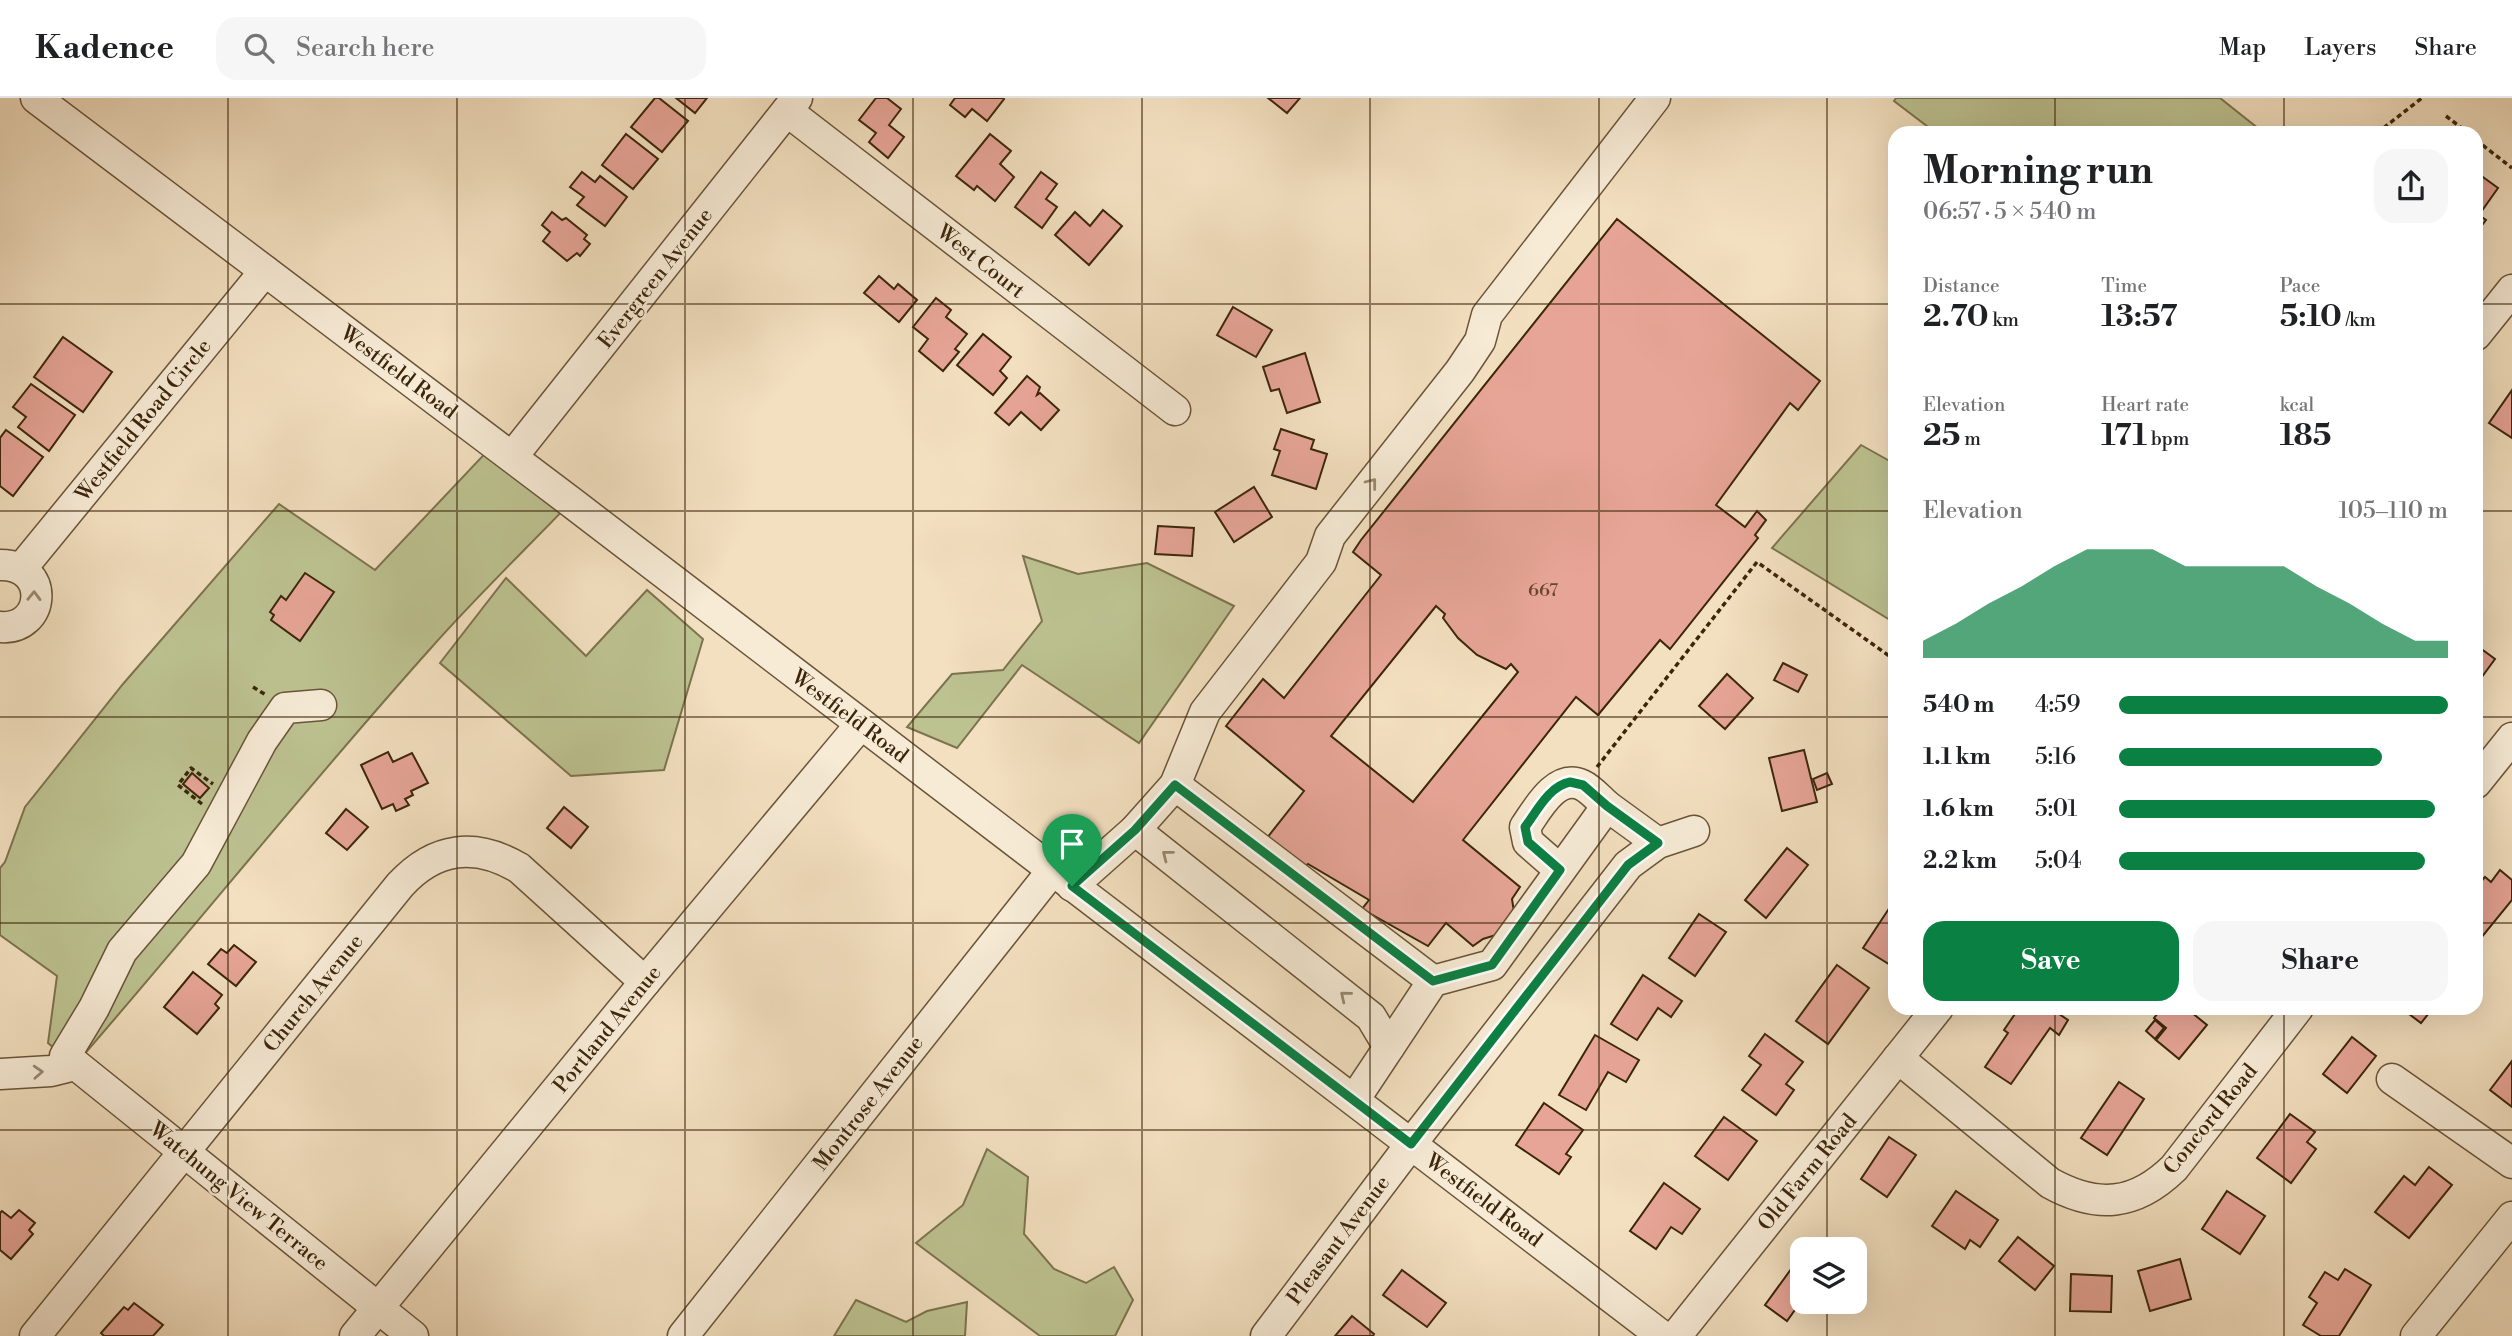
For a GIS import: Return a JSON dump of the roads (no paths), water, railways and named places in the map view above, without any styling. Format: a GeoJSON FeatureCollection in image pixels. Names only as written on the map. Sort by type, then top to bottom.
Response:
{"type":"FeatureCollection","features":[{"type":"Feature","properties":{"kind":"street","name":"Westfield Road"},"geometry":{"type":"LineString","coordinates":[[36,98],[512,457],[1662,1336]]}},
{"type":"Feature","properties":{"kind":"street","name":"Montrose Avenue"},"geometry":{"type":"LineString","coordinates":[[683,1336],[1062,878],[1135,830],[1175,785],[1205,712],[1321,562],[1330,536],[1460,371],[1480,341],[1487,315],[1655,98]]}},
{"type":"Feature","properties":{"kind":"street","name":"West Court"},"geometry":{"type":"LineString","coordinates":[[792,105],[1174,410]]}},
{"type":"Feature","properties":{"kind":"street","name":"Evergreen Avenue"},"geometry":{"type":"LineString","coordinates":[[512,457],[792,105]]}},
{"type":"Feature","properties":{"kind":"street","name":"Westfield Road Circle"},"geometry":{"type":"LineString","coordinates":[[0,627],[16,626],[25,620],[36,604],[35,584],[10,567],[265,271]]}},
{"type":"Feature","properties":{"kind":"street"},"geometry":{"type":"LineString","coordinates":[[2483,326],[2512,290]]}},
{"type":"Feature","properties":{"kind":"street"},"geometry":{"type":"LineString","coordinates":[[0,1074],[51,1071],[70,1060],[122,951],[196,864],[262,741],[285,708],[321,705]]}},
{"type":"Feature","properties":{"kind":"street","name":"Portland Avenue"},"geometry":{"type":"LineString","coordinates":[[355,1336],[861,724]]}},
{"type":"Feature","properties":{"kind":"street"},"geometry":{"type":"LineString","coordinates":[[2483,774],[2512,738]]}},
{"type":"Feature","properties":{"kind":"street"},"geometry":{"type":"LineString","coordinates":[[1560,870],[1528,842],[1525,827],[1547,796],[1562,784],[1570,782],[1583,785],[1658,843]]}},
{"type":"Feature","properties":{"kind":"street"},"geometry":{"type":"LineString","coordinates":[[1175,785],[1433,981]]}},
{"type":"Feature","properties":{"kind":"street"},"geometry":{"type":"LineString","coordinates":[[1354,1100],[1433,981],[1492,965],[1607,806]]}},
{"type":"Feature","properties":{"kind":"street"},"geometry":{"type":"LineString","coordinates":[[1135,830],[1371,1017],[1389,1047]]}},
{"type":"Feature","properties":{"kind":"street","name":"Pleasant Avenue"},"geometry":{"type":"LineString","coordinates":[[1266,1336],[1628,865],[1658,843],[1694,831]]}},
{"type":"Feature","properties":{"kind":"street","name":"Church Avenue"},"geometry":{"type":"LineString","coordinates":[[35,1336],[400,885],[426,862],[443,855],[478,852],[503,859],[519,868],[645,982]]}},
{"type":"Feature","properties":{"kind":"street","name":"Old Farm Road"},"geometry":{"type":"LineString","coordinates":[[1676,1336],[1932,1015]]}},
{"type":"Feature","properties":{"kind":"street","name":"Concord Road"},"geometry":{"type":"LineString","coordinates":[[1898,1058],[2050,1183],[2070,1194],[2108,1201],[2144,1191],[2174,1168],[2293,1015]]}},
{"type":"Feature","properties":{"kind":"street","name":"Watchung View Terrace"},"geometry":{"type":"LineString","coordinates":[[70,1060],[413,1336]]}},
{"type":"Feature","properties":{"kind":"street"},"geometry":{"type":"LineString","coordinates":[[2392,1079],[2512,1163]]}},
{"type":"Feature","properties":{"kind":"street"},"geometry":{"type":"LineString","coordinates":[[2416,1336],[2512,1217]]}}]}
